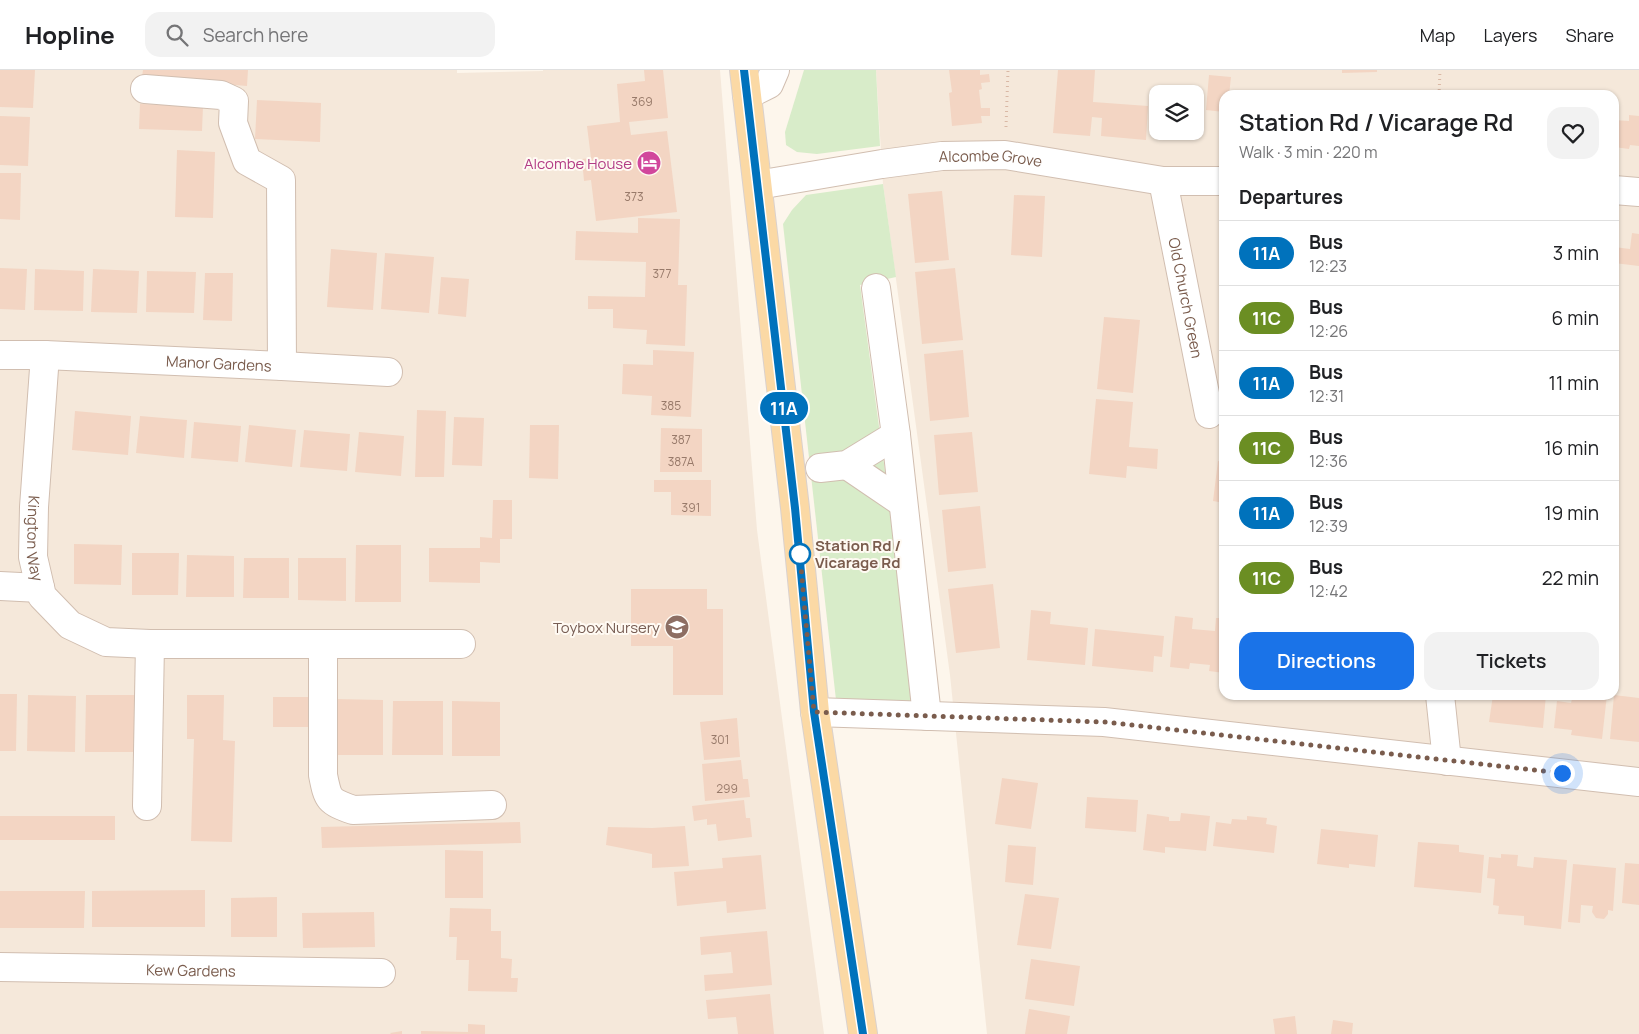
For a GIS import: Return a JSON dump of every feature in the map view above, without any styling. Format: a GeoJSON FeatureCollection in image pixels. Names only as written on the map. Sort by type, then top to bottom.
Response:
{"type":"FeatureCollection","features":[{"type":"Feature","properties":{"kind":"main road"},"geometry":{"type":"LineString","coordinates":[[746,83],[795,508],[814,712],[863,1034]]}},
{"type":"Feature","properties":{"kind":"street"},"geometry":{"type":"LineString","coordinates":[[746,83],[769,84],[775,70]]}},
{"type":"Feature","properties":{"kind":"street","name":"Manor Gardens"},"geometry":{"type":"LineString","coordinates":[[0,355],[45,355],[282,366],[282,180],[247,160],[233,122],[234,101],[221,95],[145,89]]}},
{"type":"Feature","properties":{"kind":"street","name":"Alcombe Grove"},"geometry":{"type":"LineString","coordinates":[[758,185],[942,156],[1005,155],[1163,181],[1219,181]]}},
{"type":"Feature","properties":{"kind":"street","name":"Old Church Green"},"geometry":{"type":"LineString","coordinates":[[1163,181],[1209,414]]}},
{"type":"Feature","properties":{"kind":"street"},"geometry":{"type":"LineString","coordinates":[[1619,190],[1639,192]]}},
{"type":"Feature","properties":{"kind":"street"},"geometry":{"type":"LineString","coordinates":[[876,288],[896,435],[927,716]]}},
{"type":"Feature","properties":{"kind":"street","name":"Kington Way"},"geometry":{"type":"LineString","coordinates":[[45,355],[34,507],[33,557],[42,596],[70,625],[106,642],[150,644],[461,644]]}},
{"type":"Feature","properties":{"kind":"street"},"geometry":{"type":"LineString","coordinates":[[282,366],[388,372]]}},
{"type":"Feature","properties":{"kind":"street"},"geometry":{"type":"LineString","coordinates":[[820,468],[847,465],[896,435]]}},
{"type":"Feature","properties":{"kind":"street"},"geometry":{"type":"LineString","coordinates":[[847,465],[903,503]]}},
{"type":"Feature","properties":{"kind":"street"},"geometry":{"type":"LineString","coordinates":[[0,586],[40,588]]}},
{"type":"Feature","properties":{"kind":"street"},"geometry":{"type":"LineString","coordinates":[[147,806],[150,644]]}},
{"type":"Feature","properties":{"kind":"street"},"geometry":{"type":"LineString","coordinates":[[323,644],[323,775],[328,797],[337,805],[352,810],[492,805]]}},
{"type":"Feature","properties":{"kind":"street"},"geometry":{"type":"LineString","coordinates":[[1441,700],[1447,761]]}},
{"type":"Feature","properties":{"kind":"street"},"geometry":{"type":"LineString","coordinates":[[814,712],[1104,722],[1639,782]]}},
{"type":"Feature","properties":{"kind":"street","name":"Kew Gardens"},"geometry":{"type":"LineString","coordinates":[[0,967],[382,973]]}},
{"type":"Feature","properties":{"kind":"path"},"geometry":{"type":"LineString","coordinates":[[1005,155],[1008,70]]}},
{"type":"Feature","properties":{"kind":"path"},"geometry":{"type":"LineString","coordinates":[[1439,90],[1440,70]]}},
{"type":"Feature","properties":{"kind":"shaded area"},"geometry":{"type":"Polygon","coordinates":[[[0,70],[457,70],[457,73],[543,70],[720,70],[757,530],[824,1034],[0,1034],[0,70]]]}},
{"type":"Feature","properties":{"kind":"shaded area"},"geometry":{"type":"Polygon","coordinates":[[[876,70],[1639,70],[1639,1034],[987,1034],[950,675],[883,184],[876,70]]]}},
{"type":"Feature","properties":{"kind":"green space"},"geometry":{"type":"Polygon","coordinates":[[[804,70],[876,70],[880,146],[817,154],[797,152],[786,145],[785,132],[804,70]]]}},
{"type":"Feature","properties":{"kind":"green space"},"geometry":{"type":"Polygon","coordinates":[[[883,184],[896,277],[860,285],[916,702],[836,700],[783,224],[792,210],[806,195],[883,184]]]}},
{"type":"Feature","properties":{"kind":"building"},"geometry":{"type":"Polygon","coordinates":[[[0,70],[35,70],[33,108],[0,107],[0,70]]]}},
{"type":"Feature","properties":{"kind":"building"},"geometry":{"type":"Polygon","coordinates":[[[143,70],[248,70],[247,86],[142,77],[143,70]]]}},
{"type":"Feature","properties":{"kind":"building"},"geometry":{"type":"Polygon","coordinates":[[[644,70],[663,70],[668,118],[629,122],[631,135],[667,131],[677,212],[596,221],[591,180],[584,181],[582,159],[591,158],[587,126],[620,122],[617,84],[645,81],[644,70]]]}},
{"type":"Feature","properties":{"kind":"building"},"geometry":{"type":"Polygon","coordinates":[[[949,70],[980,70],[980,75],[989,74],[990,82],[981,83],[982,89],[979,90],[981,108],[990,108],[990,116],[981,116],[982,123],[952,126],[949,93],[952,92],[949,70]]]}},
{"type":"Feature","properties":{"kind":"building"},"geometry":{"type":"Polygon","coordinates":[[[1058,70],[1095,70],[1093,102],[1148,106],[1146,140],[1101,136],[1102,118],[1092,117],[1090,136],[1053,133],[1058,70]]]}},
{"type":"Feature","properties":{"kind":"building"},"geometry":{"type":"Polygon","coordinates":[[[1342,70],[1377,70],[1377,72],[1342,73],[1342,70]]]}},
{"type":"Feature","properties":{"kind":"building"},"geometry":{"type":"Polygon","coordinates":[[[1209,75],[1231,77],[1230,90],[1219,90],[1219,111],[1206,110],[1209,75]]]}},
{"type":"Feature","properties":{"kind":"building"},"geometry":{"type":"Polygon","coordinates":[[[257,100],[321,103],[320,142],[255,139],[257,100]]]}},
{"type":"Feature","properties":{"kind":"building"},"geometry":{"type":"Polygon","coordinates":[[[140,104],[203,106],[202,131],[139,129],[140,104]]]}},
{"type":"Feature","properties":{"kind":"building"},"geometry":{"type":"Polygon","coordinates":[[[1629,115],[1639,116],[1639,146],[1630,145],[1629,149],[1619,148],[1619,120],[1629,121],[1629,115]]]}},
{"type":"Feature","properties":{"kind":"building"},"geometry":{"type":"Polygon","coordinates":[[[0,116],[30,117],[28,166],[0,165],[0,116]]]}},
{"type":"Feature","properties":{"kind":"building"},"geometry":{"type":"Polygon","coordinates":[[[177,150],[215,152],[213,218],[175,217],[177,150]]]}},
{"type":"Feature","properties":{"kind":"building"},"geometry":{"type":"Polygon","coordinates":[[[0,173],[21,173],[20,220],[0,219],[0,173]]]}},
{"type":"Feature","properties":{"kind":"building"},"geometry":{"type":"Polygon","coordinates":[[[942,191],[949,260],[915,263],[908,194],[942,191]]]}},
{"type":"Feature","properties":{"kind":"building"},"geometry":{"type":"Polygon","coordinates":[[[1014,195],[1045,196],[1042,257],[1011,255],[1014,195]]]}},
{"type":"Feature","properties":{"kind":"building"},"geometry":{"type":"Polygon","coordinates":[[[638,218],[680,219],[678,285],[687,285],[685,346],[646,344],[647,330],[613,328],[613,309],[588,309],[588,296],[645,297],[646,262],[575,260],[576,231],[638,233],[638,218]]]}},
{"type":"Feature","properties":{"kind":"building"},"geometry":{"type":"Polygon","coordinates":[[[1632,233],[1639,234],[1639,266],[1619,264],[1619,248],[1630,249],[1632,233]]]}},
{"type":"Feature","properties":{"kind":"building"},"geometry":{"type":"Polygon","coordinates":[[[331,249],[377,253],[373,310],[327,307],[331,249]]]}},
{"type":"Feature","properties":{"kind":"building"},"geometry":{"type":"Polygon","coordinates":[[[385,253],[434,257],[429,313],[381,309],[385,253]]]}},
{"type":"Feature","properties":{"kind":"building"},"geometry":{"type":"Polygon","coordinates":[[[0,268],[27,269],[25,310],[0,309],[0,268]]]}},
{"type":"Feature","properties":{"kind":"building"},"geometry":{"type":"Polygon","coordinates":[[[955,268],[963,340],[922,344],[915,272],[955,268]]]}},
{"type":"Feature","properties":{"kind":"building"},"geometry":{"type":"Polygon","coordinates":[[[35,269],[84,271],[83,311],[34,310],[35,269]]]}},
{"type":"Feature","properties":{"kind":"building"},"geometry":{"type":"Polygon","coordinates":[[[93,269],[139,271],[137,313],[91,312],[93,269]]]}},
{"type":"Feature","properties":{"kind":"building"},"geometry":{"type":"Polygon","coordinates":[[[147,271],[196,272],[194,313],[146,312],[147,271]]]}},
{"type":"Feature","properties":{"kind":"building"},"geometry":{"type":"Polygon","coordinates":[[[205,273],[233,273],[232,321],[203,320],[205,273]]]}},
{"type":"Feature","properties":{"kind":"building"},"geometry":{"type":"Polygon","coordinates":[[[441,277],[469,279],[466,317],[438,314],[441,277]]]}},
{"type":"Feature","properties":{"kind":"building"},"geometry":{"type":"Polygon","coordinates":[[[1104,317],[1140,320],[1133,393],[1097,389],[1104,317]]]}},
{"type":"Feature","properties":{"kind":"building"},"geometry":{"type":"Polygon","coordinates":[[[653,350],[694,352],[691,417],[651,415],[652,396],[622,394],[623,364],[653,365],[653,350]]]}},
{"type":"Feature","properties":{"kind":"building"},"geometry":{"type":"Polygon","coordinates":[[[963,350],[969,417],[930,421],[924,354],[963,350]]]}},
{"type":"Feature","properties":{"kind":"building"},"geometry":{"type":"Polygon","coordinates":[[[1096,399],[1133,402],[1129,447],[1158,449],[1157,469],[1127,466],[1126,478],[1089,474],[1096,399]]]}},
{"type":"Feature","properties":{"kind":"building"},"geometry":{"type":"Polygon","coordinates":[[[417,410],[446,411],[444,477],[415,477],[417,410]]]}},
{"type":"Feature","properties":{"kind":"building"},"geometry":{"type":"Polygon","coordinates":[[[75,411],[131,416],[128,455],[72,450],[75,411]]]}},
{"type":"Feature","properties":{"kind":"building"},"geometry":{"type":"Polygon","coordinates":[[[140,416],[187,420],[184,458],[136,453],[140,416]]]}},
{"type":"Feature","properties":{"kind":"building"},"geometry":{"type":"Polygon","coordinates":[[[454,417],[484,418],[482,466],[452,465],[454,417]]]}},
{"type":"Feature","properties":{"kind":"building"},"geometry":{"type":"Polygon","coordinates":[[[194,422],[241,426],[238,462],[191,458],[194,422]]]}},
{"type":"Feature","properties":{"kind":"building"},"geometry":{"type":"Polygon","coordinates":[[[249,425],[296,430],[292,467],[245,462],[249,425]]]}},
{"type":"Feature","properties":{"kind":"building"},"geometry":{"type":"Polygon","coordinates":[[[530,425],[559,425],[558,479],[529,478],[530,425]]]}},
{"type":"Feature","properties":{"kind":"building"},"geometry":{"type":"Polygon","coordinates":[[[661,428],[702,429],[702,472],[660,472],[661,428]]]}},
{"type":"Feature","properties":{"kind":"building"},"geometry":{"type":"Polygon","coordinates":[[[304,430],[350,434],[347,471],[300,467],[304,430]]]}},
{"type":"Feature","properties":{"kind":"building"},"geometry":{"type":"Polygon","coordinates":[[[359,432],[404,436],[401,476],[355,472],[359,432]]]}},
{"type":"Feature","properties":{"kind":"building"},"geometry":{"type":"Polygon","coordinates":[[[972,432],[978,492],[939,495],[934,435],[972,432]]]}},
{"type":"Feature","properties":{"kind":"building"},"geometry":{"type":"Polygon","coordinates":[[[1218,461],[1219,502],[1213,501],[1218,461]]]}},
{"type":"Feature","properties":{"kind":"building"},"geometry":{"type":"Polygon","coordinates":[[[654,480],[711,480],[711,516],[671,515],[671,492],[654,492],[654,480]]]}},
{"type":"Feature","properties":{"kind":"building"},"geometry":{"type":"Polygon","coordinates":[[[493,500],[512,500],[512,539],[500,539],[500,563],[480,562],[480,583],[429,582],[429,548],[480,548],[480,537],[492,538],[493,500]]]}},
{"type":"Feature","properties":{"kind":"building"},"geometry":{"type":"Polygon","coordinates":[[[980,506],[986,568],[948,572],[942,510],[980,506]]]}},
{"type":"Feature","properties":{"kind":"building"},"geometry":{"type":"Polygon","coordinates":[[[74,544],[122,545],[121,585],[74,584],[74,544]]]}},
{"type":"Feature","properties":{"kind":"building"},"geometry":{"type":"Polygon","coordinates":[[[356,545],[401,545],[401,602],[355,602],[356,545]]]}},
{"type":"Feature","properties":{"kind":"building"},"geometry":{"type":"Polygon","coordinates":[[[132,553],[179,553],[178,595],[132,595],[132,553]]]}},
{"type":"Feature","properties":{"kind":"building"},"geometry":{"type":"Polygon","coordinates":[[[187,555],[234,556],[234,597],[186,597],[187,555]]]}},
{"type":"Feature","properties":{"kind":"building"},"geometry":{"type":"Polygon","coordinates":[[[244,558],[289,558],[289,598],[243,598],[244,558]]]}},
{"type":"Feature","properties":{"kind":"building"},"geometry":{"type":"Polygon","coordinates":[[[298,558],[346,558],[346,601],[298,600],[298,558]]]}},
{"type":"Feature","properties":{"kind":"building"},"geometry":{"type":"Polygon","coordinates":[[[993,584],[1000,648],[956,653],[948,589],[993,584]]]}},
{"type":"Feature","properties":{"kind":"building","name":"Toybox Nursery"},"geometry":{"type":"Polygon","coordinates":[[[631,589],[707,589],[707,609],[723,609],[723,695],[673,695],[673,646],[631,646],[631,589]]]}},
{"type":"Feature","properties":{"kind":"building"},"geometry":{"type":"Polygon","coordinates":[[[1031,610],[1051,612],[1050,624],[1088,628],[1085,665],[1027,660],[1031,610]]]}},
{"type":"Feature","properties":{"kind":"building"},"geometry":{"type":"Polygon","coordinates":[[[1175,616],[1193,618],[1192,629],[1215,631],[1216,618],[1219,618],[1219,672],[1209,671],[1210,665],[1190,663],[1189,669],[1170,667],[1175,616]]]}},
{"type":"Feature","properties":{"kind":"building"},"geometry":{"type":"Polygon","coordinates":[[[1095,629],[1164,636],[1162,657],[1154,656],[1153,672],[1092,666],[1095,629]]]}},
{"type":"Feature","properties":{"kind":"building"},"geometry":{"type":"Polygon","coordinates":[[[0,694],[17,694],[16,751],[0,751],[0,694]]]}},
{"type":"Feature","properties":{"kind":"building"},"geometry":{"type":"Polygon","coordinates":[[[28,695],[76,696],[75,752],[27,751],[28,695]]]}},
{"type":"Feature","properties":{"kind":"building"},"geometry":{"type":"Polygon","coordinates":[[[86,695],[135,695],[135,752],[85,752],[86,695]]]}},
{"type":"Feature","properties":{"kind":"building"},"geometry":{"type":"Polygon","coordinates":[[[187,695],[224,695],[223,740],[235,741],[232,842],[191,841],[194,739],[187,739],[187,695]]]}},
{"type":"Feature","properties":{"kind":"building"},"geometry":{"type":"Polygon","coordinates":[[[1619,696],[1639,698],[1639,742],[1610,739],[1614,700],[1619,700],[1619,696]]]}},
{"type":"Feature","properties":{"kind":"building"},"geometry":{"type":"Polygon","coordinates":[[[273,697],[313,697],[313,727],[273,727],[273,697]]]}},
{"type":"Feature","properties":{"kind":"building"},"geometry":{"type":"Polygon","coordinates":[[[335,699],[383,700],[383,755],[335,755],[335,699]]]}},
{"type":"Feature","properties":{"kind":"building"},"geometry":{"type":"Polygon","coordinates":[[[1492,700],[1546,700],[1543,728],[1489,722],[1492,700]]]}},
{"type":"Feature","properties":{"kind":"building"},"geometry":{"type":"Polygon","coordinates":[[[1572,700],[1606,700],[1602,739],[1571,735],[1572,730],[1554,728],[1557,701],[1571,703],[1572,700]]]}},
{"type":"Feature","properties":{"kind":"building"},"geometry":{"type":"Polygon","coordinates":[[[393,701],[443,701],[443,755],[392,755],[393,701]]]}},
{"type":"Feature","properties":{"kind":"building"},"geometry":{"type":"Polygon","coordinates":[[[452,701],[500,702],[500,756],[452,756],[452,701]]]}},
{"type":"Feature","properties":{"kind":"building"},"geometry":{"type":"Polygon","coordinates":[[[737,718],[740,757],[704,760],[700,722],[737,718]]]}},
{"type":"Feature","properties":{"kind":"building"},"geometry":{"type":"Polygon","coordinates":[[[741,760],[743,779],[748,779],[750,797],[705,801],[702,764],[741,760]]]}},
{"type":"Feature","properties":{"kind":"building"},"geometry":{"type":"Polygon","coordinates":[[[1002,778],[1038,783],[1031,829],[995,824],[1002,778]]]}},
{"type":"Feature","properties":{"kind":"building"},"geometry":{"type":"Polygon","coordinates":[[[1087,797],[1138,800],[1136,832],[1085,828],[1087,797]]]}},
{"type":"Feature","properties":{"kind":"building"},"geometry":{"type":"Polygon","coordinates":[[[744,800],[746,818],[750,818],[752,837],[718,841],[716,824],[707,825],[707,819],[694,821],[692,806],[744,800]]]}},
{"type":"Feature","properties":{"kind":"building"},"geometry":{"type":"Polygon","coordinates":[[[1181,813],[1210,816],[1206,851],[1165,847],[1165,853],[1143,850],[1147,814],[1169,817],[1169,821],[1180,821],[1181,813]]]}},
{"type":"Feature","properties":{"kind":"building"},"geometry":{"type":"Polygon","coordinates":[[[0,816],[115,816],[115,840],[0,840],[0,816]]]}},
{"type":"Feature","properties":{"kind":"building"},"geometry":{"type":"Polygon","coordinates":[[[1247,816],[1267,818],[1266,824],[1277,826],[1274,853],[1213,846],[1216,822],[1231,824],[1232,819],[1247,820],[1247,816]]]}},
{"type":"Feature","properties":{"kind":"building"},"geometry":{"type":"Polygon","coordinates":[[[520,822],[521,843],[322,848],[321,827],[520,822]]]}},
{"type":"Feature","properties":{"kind":"building"},"geometry":{"type":"Polygon","coordinates":[[[685,826],[689,866],[652,868],[652,854],[606,845],[608,827],[652,828],[685,826]]]}},
{"type":"Feature","properties":{"kind":"building"},"geometry":{"type":"Polygon","coordinates":[[[1321,829],[1378,835],[1375,867],[1349,864],[1349,868],[1317,864],[1321,829]]]}},
{"type":"Feature","properties":{"kind":"building"},"geometry":{"type":"Polygon","coordinates":[[[1418,842],[1459,845],[1459,852],[1484,855],[1481,893],[1414,887],[1418,842]]]}},
{"type":"Feature","properties":{"kind":"building"},"geometry":{"type":"Polygon","coordinates":[[[1008,845],[1036,847],[1033,885],[1005,882],[1008,845]]]}},
{"type":"Feature","properties":{"kind":"building"},"geometry":{"type":"Polygon","coordinates":[[[445,850],[483,851],[483,898],[445,898],[445,850]]]}},
{"type":"Feature","properties":{"kind":"building"},"geometry":{"type":"Polygon","coordinates":[[[1501,854],[1518,855],[1517,866],[1533,868],[1534,857],[1567,860],[1561,929],[1524,925],[1524,916],[1498,914],[1499,906],[1493,905],[1495,879],[1487,878],[1489,857],[1501,858],[1501,854]]]}},
{"type":"Feature","properties":{"kind":"building"},"geometry":{"type":"Polygon","coordinates":[[[761,855],[766,909],[727,913],[726,901],[677,906],[674,872],[723,868],[722,858],[761,855]]]}},
{"type":"Feature","properties":{"kind":"building"},"geometry":{"type":"Polygon","coordinates":[[[1625,863],[1639,864],[1639,905],[1622,903],[1625,863]]]}},
{"type":"Feature","properties":{"kind":"building"},"geometry":{"type":"Polygon","coordinates":[[[1573,864],[1616,868],[1613,911],[1608,910],[1608,914],[1604,919],[1596,918],[1592,912],[1593,906],[1581,905],[1580,923],[1568,922],[1573,864]]]}},
{"type":"Feature","properties":{"kind":"building"},"geometry":{"type":"Polygon","coordinates":[[[205,890],[205,927],[92,927],[92,891],[205,890]]]}},
{"type":"Feature","properties":{"kind":"building"},"geometry":{"type":"Polygon","coordinates":[[[0,891],[85,891],[84,928],[0,928],[0,891]]]}},
{"type":"Feature","properties":{"kind":"building"},"geometry":{"type":"Polygon","coordinates":[[[1025,894],[1059,898],[1051,949],[1017,945],[1025,894]]]}},
{"type":"Feature","properties":{"kind":"building"},"geometry":{"type":"Polygon","coordinates":[[[277,897],[277,937],[231,937],[231,898],[277,897]]]}},
{"type":"Feature","properties":{"kind":"building"},"geometry":{"type":"Polygon","coordinates":[[[450,908],[491,909],[491,931],[501,931],[501,958],[512,959],[511,978],[518,978],[517,992],[468,991],[469,960],[456,960],[457,937],[449,937],[450,908]]]}},
{"type":"Feature","properties":{"kind":"building"},"geometry":{"type":"Polygon","coordinates":[[[374,912],[375,947],[303,948],[302,913],[374,912]]]}},
{"type":"Feature","properties":{"kind":"building"},"geometry":{"type":"Polygon","coordinates":[[[767,931],[772,985],[705,991],[704,975],[733,973],[731,952],[701,955],[700,937],[767,931]]]}},
{"type":"Feature","properties":{"kind":"building"},"geometry":{"type":"Polygon","coordinates":[[[1031,959],[1080,966],[1074,1006],[1025,999],[1031,959]]]}},
{"type":"Feature","properties":{"kind":"building"},"geometry":{"type":"Polygon","coordinates":[[[770,994],[774,1034],[738,1034],[736,1017],[708,1019],[706,1000],[770,994]]]}},
{"type":"Feature","properties":{"kind":"building"},"geometry":{"type":"Polygon","coordinates":[[[1029,1009],[1070,1016],[1067,1034],[1025,1034],[1029,1009]]]}},
{"type":"Feature","properties":{"kind":"building"},"geometry":{"type":"Polygon","coordinates":[[[1295,1016],[1297,1034],[1275,1034],[1273,1019],[1295,1016]]]}},
{"type":"Feature","properties":{"kind":"building"},"geometry":{"type":"Polygon","coordinates":[[[1333,1020],[1353,1023],[1352,1034],[1331,1034],[1333,1020]]]}},
{"type":"Feature","properties":{"kind":"building"},"geometry":{"type":"Polygon","coordinates":[[[468,1024],[485,1025],[485,1034],[421,1034],[421,1031],[468,1032],[468,1024]]]}},
{"type":"Feature","properties":{"kind":"building"},"geometry":{"type":"Polygon","coordinates":[[[402,1031],[402,1034],[390,1033],[402,1031]]]}},
{"type":"Feature","properties":{"kind":"bus line","name":"11A"},"geometry":{"type":"LineString","coordinates":[[744,70],[795,508],[814,712],[863,1034]]}},
{"type":"Feature","properties":{"kind":"place","name":"Alcombe House"},"geometry":{"type":"Point","coordinates":[649,163]}},
{"type":"Feature","properties":{"kind":"place","name":"Station Rd / Vicarage Rd"},"geometry":{"type":"Point","coordinates":[800,554]}},
{"type":"Feature","properties":{"kind":"place","name":"Toybox Nursery"},"geometry":{"type":"Point","coordinates":[677,627]}},
{"type":"Feature","properties":{"kind":"route"},"geometry":{"type":"LineString","coordinates":[[800,554],[799,545],[814,712],[1104,722],[1562,773]]}}]}
